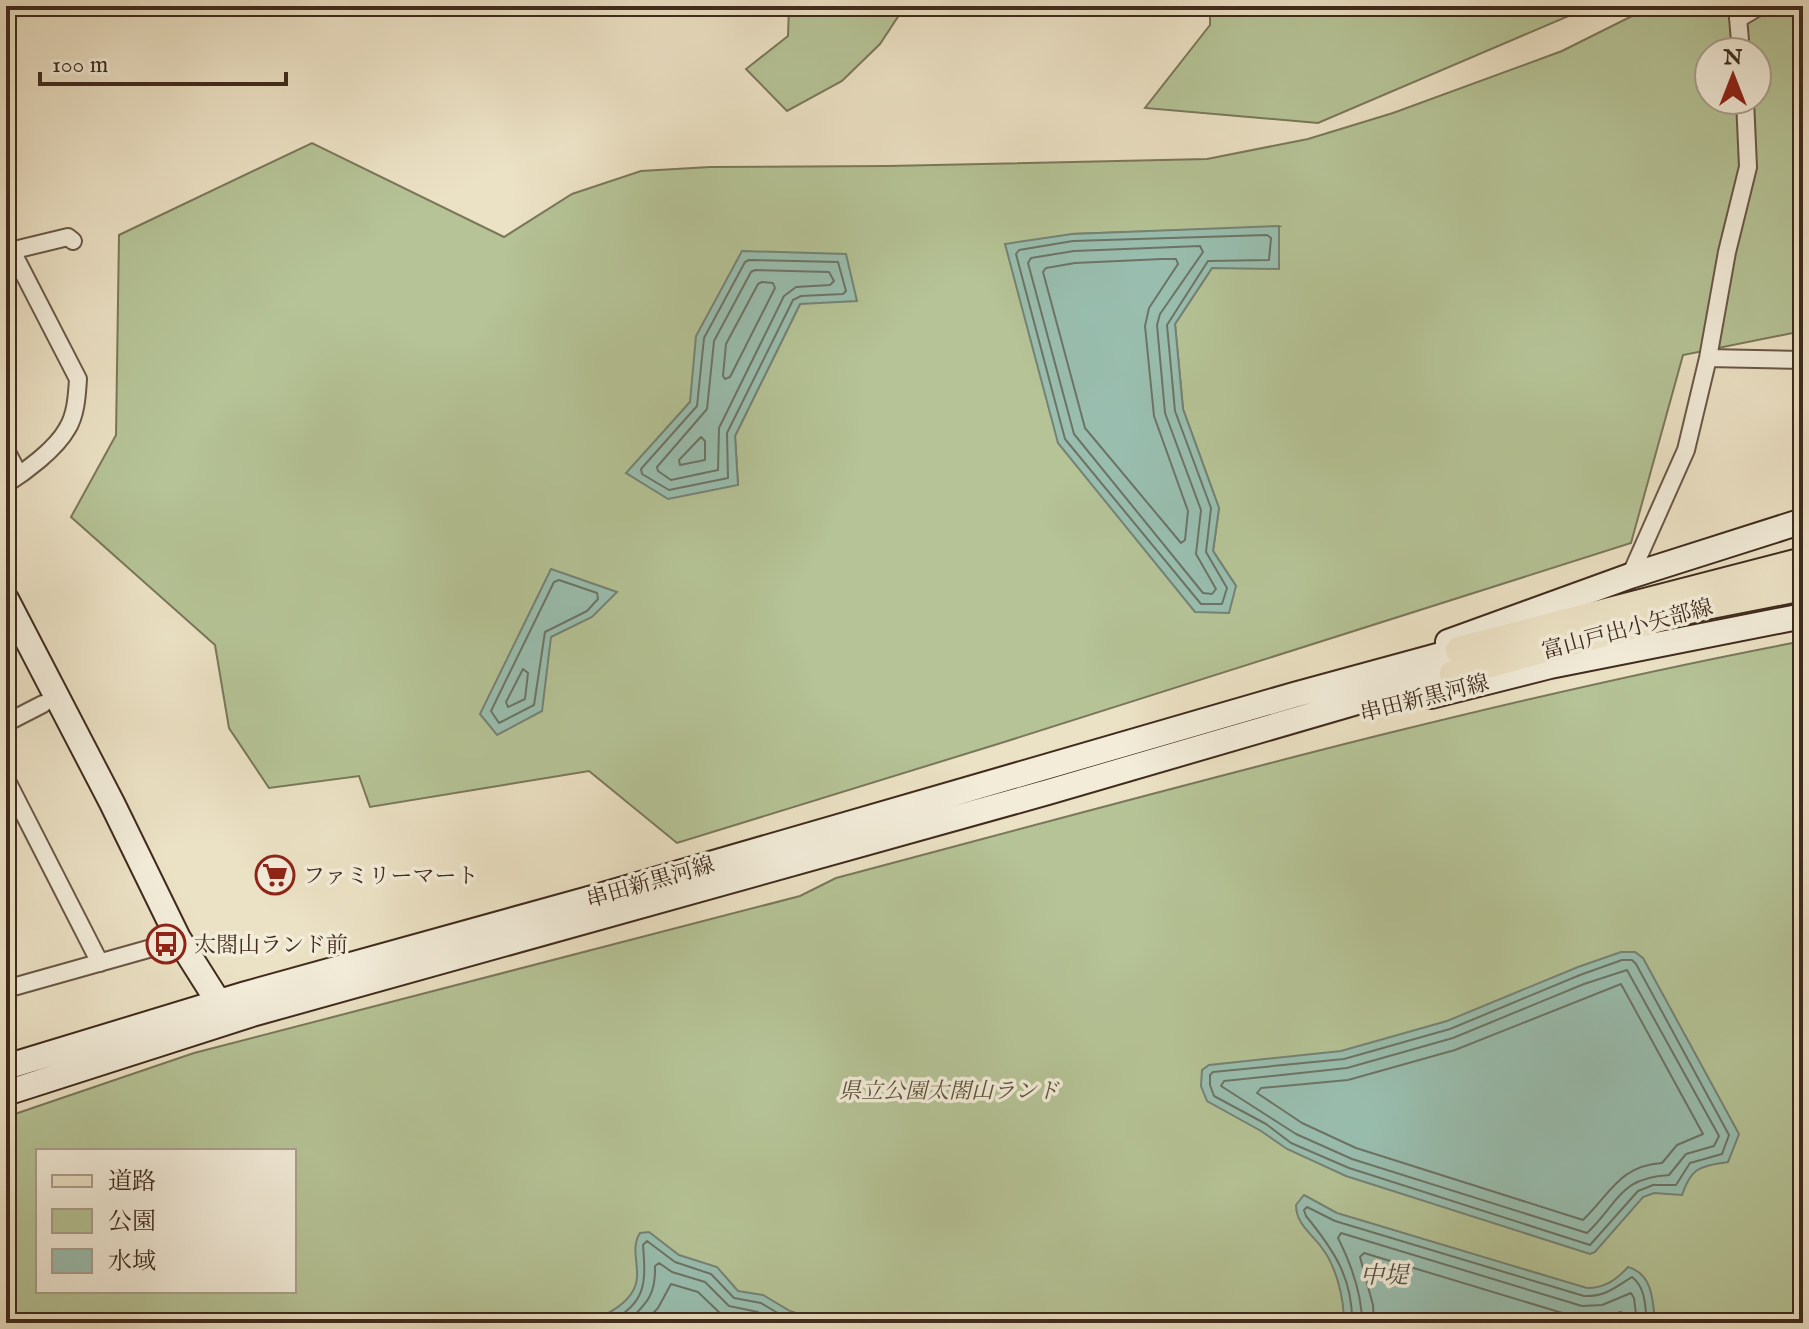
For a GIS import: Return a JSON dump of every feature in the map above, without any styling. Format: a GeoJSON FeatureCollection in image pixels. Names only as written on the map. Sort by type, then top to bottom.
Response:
{"type":"FeatureCollection","features":[{"type":"Feature","properties":{"kind":"main road","name":"串田新黒河線"},"geometry":{"type":"LineString","coordinates":[[6,1093],[217,1014],[611,892],[1294,695],[1630,576],[1803,521]]}},
{"type":"Feature","properties":{"kind":"main road","name":"富山戸出小矢部線"},"geometry":{"type":"LineString","coordinates":[[1456,662],[1803,561]]}},
{"type":"Feature","properties":{"kind":"main road","name":"富山戸出小矢部線"},"geometry":{"type":"LineString","coordinates":[[1456,662],[1803,587]]}},
{"type":"Feature","properties":{"kind":"main road"},"geometry":{"type":"LineString","coordinates":[[6,599],[77,753],[127,872],[166,944],[217,1014]]}},
{"type":"Feature","properties":{"kind":"main road","name":"串田新黒河線"},"geometry":{"type":"LineString","coordinates":[[6,1067],[217,1014],[1048,792],[1550,666],[1803,616]]}},
{"type":"Feature","properties":{"kind":"main road"},"geometry":{"type":"LineString","coordinates":[[6,629],[43,704],[77,753],[217,1014]]}},
{"type":"Feature","properties":{"kind":"main road","name":"串田新黒河線"},"geometry":{"type":"LineString","coordinates":[[1294,695],[1456,662]]}},
{"type":"Feature","properties":{"kind":"main road","name":"串田新黒河線"},"geometry":{"type":"LineString","coordinates":[[1048,792],[1456,662]]}},
{"type":"Feature","properties":{"kind":"street"},"geometry":{"type":"LineString","coordinates":[[1740,36],[1738,12],[1760,6]]}},
{"type":"Feature","properties":{"kind":"street"},"geometry":{"type":"LineString","coordinates":[[1630,576],[1686,450],[1748,167],[1746,116]]}},
{"type":"Feature","properties":{"kind":"street"},"geometry":{"type":"LineString","coordinates":[[6,450],[13,480],[68,429],[77,398],[78,379],[9,252],[68,237],[73,241]]}},
{"type":"Feature","properties":{"kind":"street"},"geometry":{"type":"LineString","coordinates":[[1708,358],[1803,360]]}},
{"type":"Feature","properties":{"kind":"street"},"geometry":{"type":"LineString","coordinates":[[6,723],[43,704]]}},
{"type":"Feature","properties":{"kind":"street"},"geometry":{"type":"LineString","coordinates":[[8,786],[100,963]]}},
{"type":"Feature","properties":{"kind":"street"},"geometry":{"type":"LineString","coordinates":[[6,989],[166,944]]}},
{"type":"Feature","properties":{"kind":"green space"},"geometry":{"type":"Polygon","coordinates":[[[789,6],[905,6],[880,44],[842,81],[787,111],[746,69],[788,36],[789,6]]]}},
{"type":"Feature","properties":{"kind":"green space"},"geometry":{"type":"Polygon","coordinates":[[[1210,6],[1592,6],[1318,123],[1145,108],[1210,25],[1210,6]]]}},
{"type":"Feature","properties":{"kind":"green space"},"geometry":{"type":"Polygon","coordinates":[[[1652,6],[1803,6],[1803,331],[1683,355],[1631,543],[677,843],[589,771],[370,807],[359,776],[269,788],[229,728],[215,645],[71,517],[116,435],[119,235],[312,143],[504,237],[572,194],[641,171],[710,167],[1207,159],[1308,139],[1393,113],[1562,51],[1652,6]],[[1279,227],[1072,234],[1147,551],[1195,611],[1236,586],[1213,551],[1219,508],[1183,409],[1175,324],[1212,268],[1279,227]],[[846,255],[690,402],[627,473],[738,485],[735,436],[800,304],[846,255]]]}},
{"type":"Feature","properties":{"kind":"green space","name":"県立公園太閤山ランド"},"geometry":{"type":"Polygon","coordinates":[[[1803,641],[1803,1323],[6,1323],[6,1117],[194,1053],[800,896],[836,878],[1197,782],[1560,692],[1803,641]]]}},
{"type":"Feature","properties":{"kind":"water"},"geometry":{"type":"Polygon","coordinates":[[[1279,226],[1279,269],[1212,268],[1175,324],[1183,409],[1219,508],[1213,551],[1236,586],[1229,613],[1195,612],[1058,443],[1005,244],[1072,234],[1279,226]]]}},
{"type":"Feature","properties":{"kind":"water"},"geometry":{"type":"Polygon","coordinates":[[[742,251],[846,254],[857,301],[800,304],[735,436],[738,485],[668,499],[626,473],[690,402],[696,336],[742,251]]]}},
{"type":"Feature","properties":{"kind":"water"},"geometry":{"type":"Polygon","coordinates":[[[551,569],[617,592],[592,617],[551,637],[542,711],[497,735],[480,714],[551,569]]]}},
{"type":"Feature","properties":{"kind":"water"},"geometry":{"type":"Polygon","coordinates":[[[1621,952],[1635,952],[1643,958],[1739,1134],[1728,1162],[1698,1170],[1689,1178],[1682,1195],[1654,1193],[1643,1197],[1590,1254],[1346,1176],[1287,1149],[1207,1101],[1201,1086],[1202,1070],[1209,1065],[1341,1051],[1447,1021],[1621,952]]]}},
{"type":"Feature","properties":{"kind":"water","name":"中堤"},"geometry":{"type":"Polygon","coordinates":[[[1304,1195],[1337,1213],[1587,1288],[1610,1282],[1628,1267],[1647,1282],[1655,1323],[1344,1323],[1336,1274],[1297,1212],[1296,1205],[1304,1195]]]}},
{"type":"Feature","properties":{"kind":"water"},"geometry":{"type":"Polygon","coordinates":[[[649,1232],[679,1255],[717,1267],[738,1291],[763,1295],[790,1311],[826,1323],[586,1323],[611,1312],[631,1293],[637,1277],[637,1238],[640,1233],[649,1232]]]}},
{"type":"Feature","properties":{"kind":"place","name":"ファミリーマート"},"geometry":{"type":"Point","coordinates":[275,875]}},
{"type":"Feature","properties":{"kind":"place","name":"太閤山ランド前"},"geometry":{"type":"Point","coordinates":[166,944]}}]}
